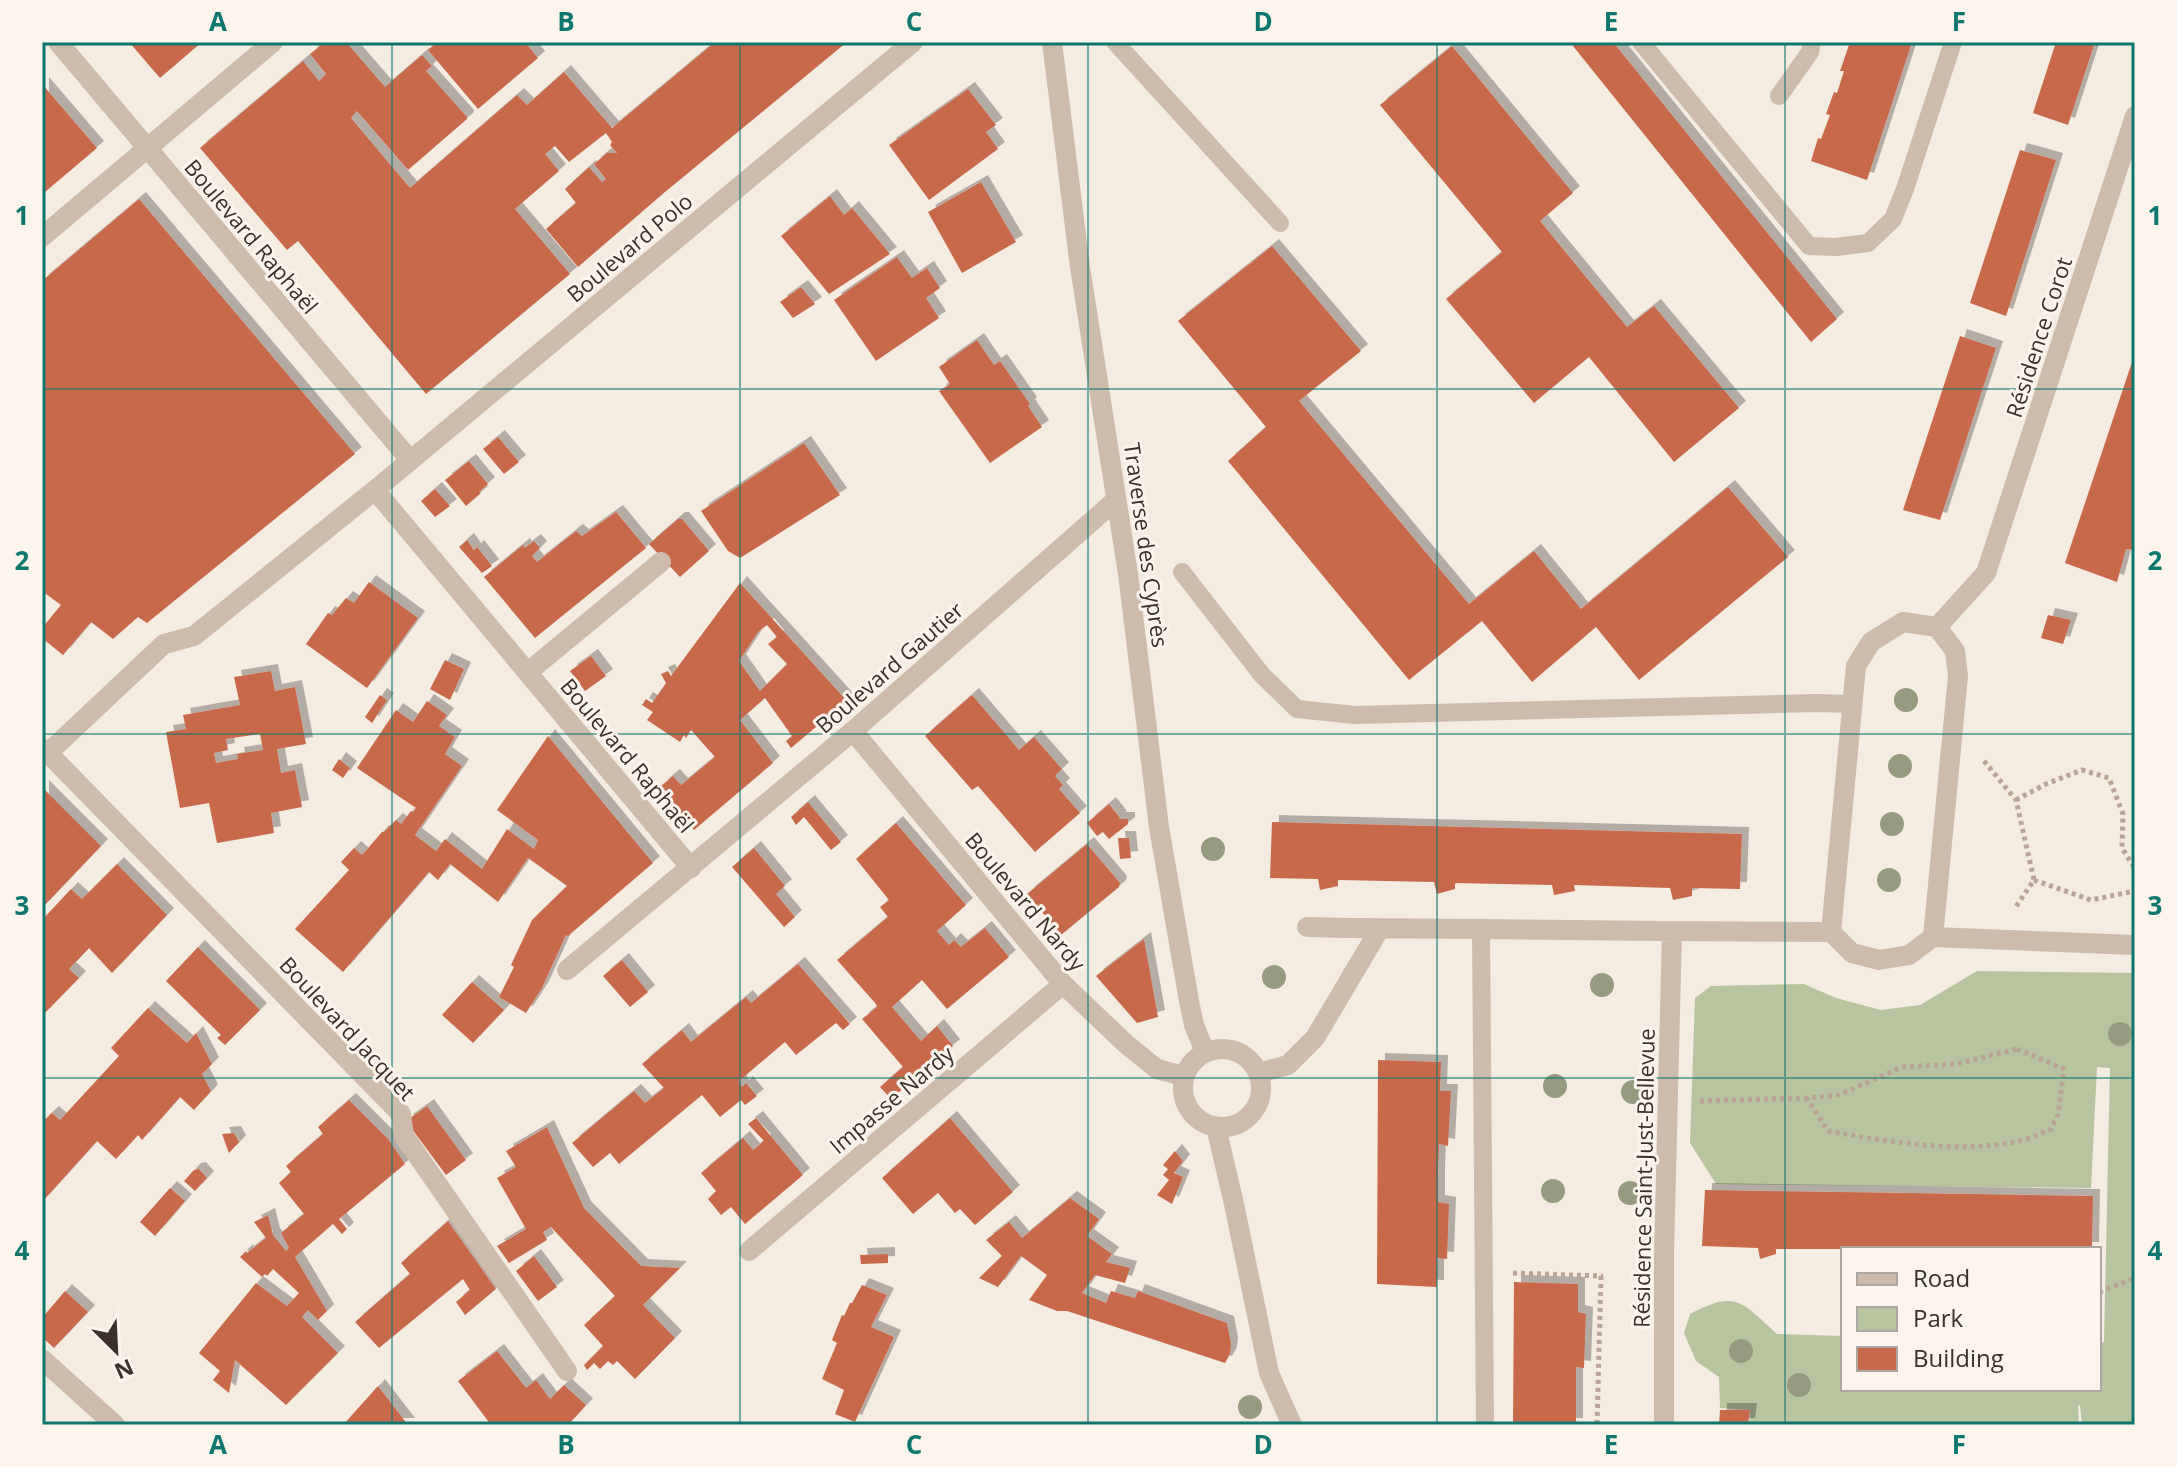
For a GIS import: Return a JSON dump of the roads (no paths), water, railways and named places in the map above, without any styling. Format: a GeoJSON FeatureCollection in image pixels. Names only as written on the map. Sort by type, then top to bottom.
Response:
{"type":"FeatureCollection","features":[{"type":"Feature","properties":{"kind":"street","name":"Boulevard Raphaël"},"geometry":{"type":"LineString","coordinates":[[58,42],[410,460]]}},
{"type":"Feature","properties":{"kind":"street"},"geometry":{"type":"LineString","coordinates":[[42,237],[273,42]]}},
{"type":"Feature","properties":{"kind":"street","name":"Boulevard Polo"},"geometry":{"type":"LineString","coordinates":[[45,750],[164,644],[194,636],[375,490],[913,42]]}},
{"type":"Feature","properties":{"kind":"street","name":"Traverse des Cyprès"},"geometry":{"type":"LineString","coordinates":[[1052,42],[1080,267],[1128,574],[1159,827],[1189,1001],[1194,1025],[1205,1052]]}},
{"type":"Feature","properties":{"kind":"street","name":"Résidence Corot"},"geometry":{"type":"LineString","coordinates":[[1937,627],[1986,573],[2135,116]]}},
{"type":"Feature","properties":{"kind":"street","name":"Boulevard Raphaël"},"geometry":{"type":"LineString","coordinates":[[375,490],[691,868]]}},
{"type":"Feature","properties":{"kind":"street","name":"Boulevard Gautier"},"geometry":{"type":"LineString","coordinates":[[567,970],[853,731],[1116,500]]}},
{"type":"Feature","properties":{"kind":"street"},"geometry":{"type":"LineString","coordinates":[[528,672],[661,562]]}},
{"type":"Feature","properties":{"kind":"street"},"geometry":{"type":"LineString","coordinates":[[1831,932],[1856,666],[1871,642],[1903,622],[1937,627],[1955,651],[1958,676],[1933,937]]}},
{"type":"Feature","properties":{"kind":"street","name":"Boulevard Nardy"},"geometry":{"type":"LineString","coordinates":[[853,731],[1063,984],[1157,1069],[1184,1076]]}},
{"type":"Feature","properties":{"kind":"street","name":"Boulevard Jacquet"},"geometry":{"type":"LineString","coordinates":[[45,750],[401,1114],[404,1136],[567,1371]]}},
{"type":"Feature","properties":{"kind":"street"},"geometry":{"type":"LineString","coordinates":[[1307,927],[1831,932],[1852,953],[1879,960],[1909,955],[1933,937],[2135,945]]}},
{"type":"Feature","properties":{"kind":"street"},"geometry":{"type":"LineString","coordinates":[[1259,1073],[1288,1065],[1315,1038],[1379,930]]}},
{"type":"Feature","properties":{"kind":"street","name":"Résidence Saint-Just-Bellevue"},"geometry":{"type":"LineString","coordinates":[[1664,1425],[1664,1255],[1672,932]]}},
{"type":"Feature","properties":{"kind":"street","name":"Impasse Nardy"},"geometry":{"type":"LineString","coordinates":[[749,1251],[1063,984]]}},
{"type":"Feature","properties":{"kind":"street"},"geometry":{"type":"LineString","coordinates":[[1221,1048],[1237,1051],[1250,1060],[1259,1073],[1259,1102],[1251,1115],[1229,1127],[1216,1127],[1203,1122],[1192,1114],[1185,1102],[1182,1089],[1184,1076],[1193,1062],[1205,1052],[1221,1048]]}},
{"type":"Feature","properties":{"kind":"street"},"geometry":{"type":"LineString","coordinates":[[1216,1127],[1269,1373],[1292,1425]]}},
{"type":"Feature","properties":{"kind":"street"},"geometry":{"type":"LineString","coordinates":[[42,1359],[115,1425]]}},
{"type":"Feature","properties":{"kind":"lane"},"geometry":{"type":"LineString","coordinates":[[1115,42],[1280,223]]}},
{"type":"Feature","properties":{"kind":"lane"},"geometry":{"type":"LineString","coordinates":[[1641,42],[1809,246],[1836,247],[1868,243],[1893,219],[1953,42]]}},
{"type":"Feature","properties":{"kind":"lane"},"geometry":{"type":"LineString","coordinates":[[1779,96],[1810,52],[1812,42]]}},
{"type":"Feature","properties":{"kind":"lane"},"geometry":{"type":"LineString","coordinates":[[1182,572],[1262,675],[1297,709],[1355,715],[1851,704]]}},
{"type":"Feature","properties":{"kind":"lane"},"geometry":{"type":"LineString","coordinates":[[1481,929],[1485,1425]]}}]}
